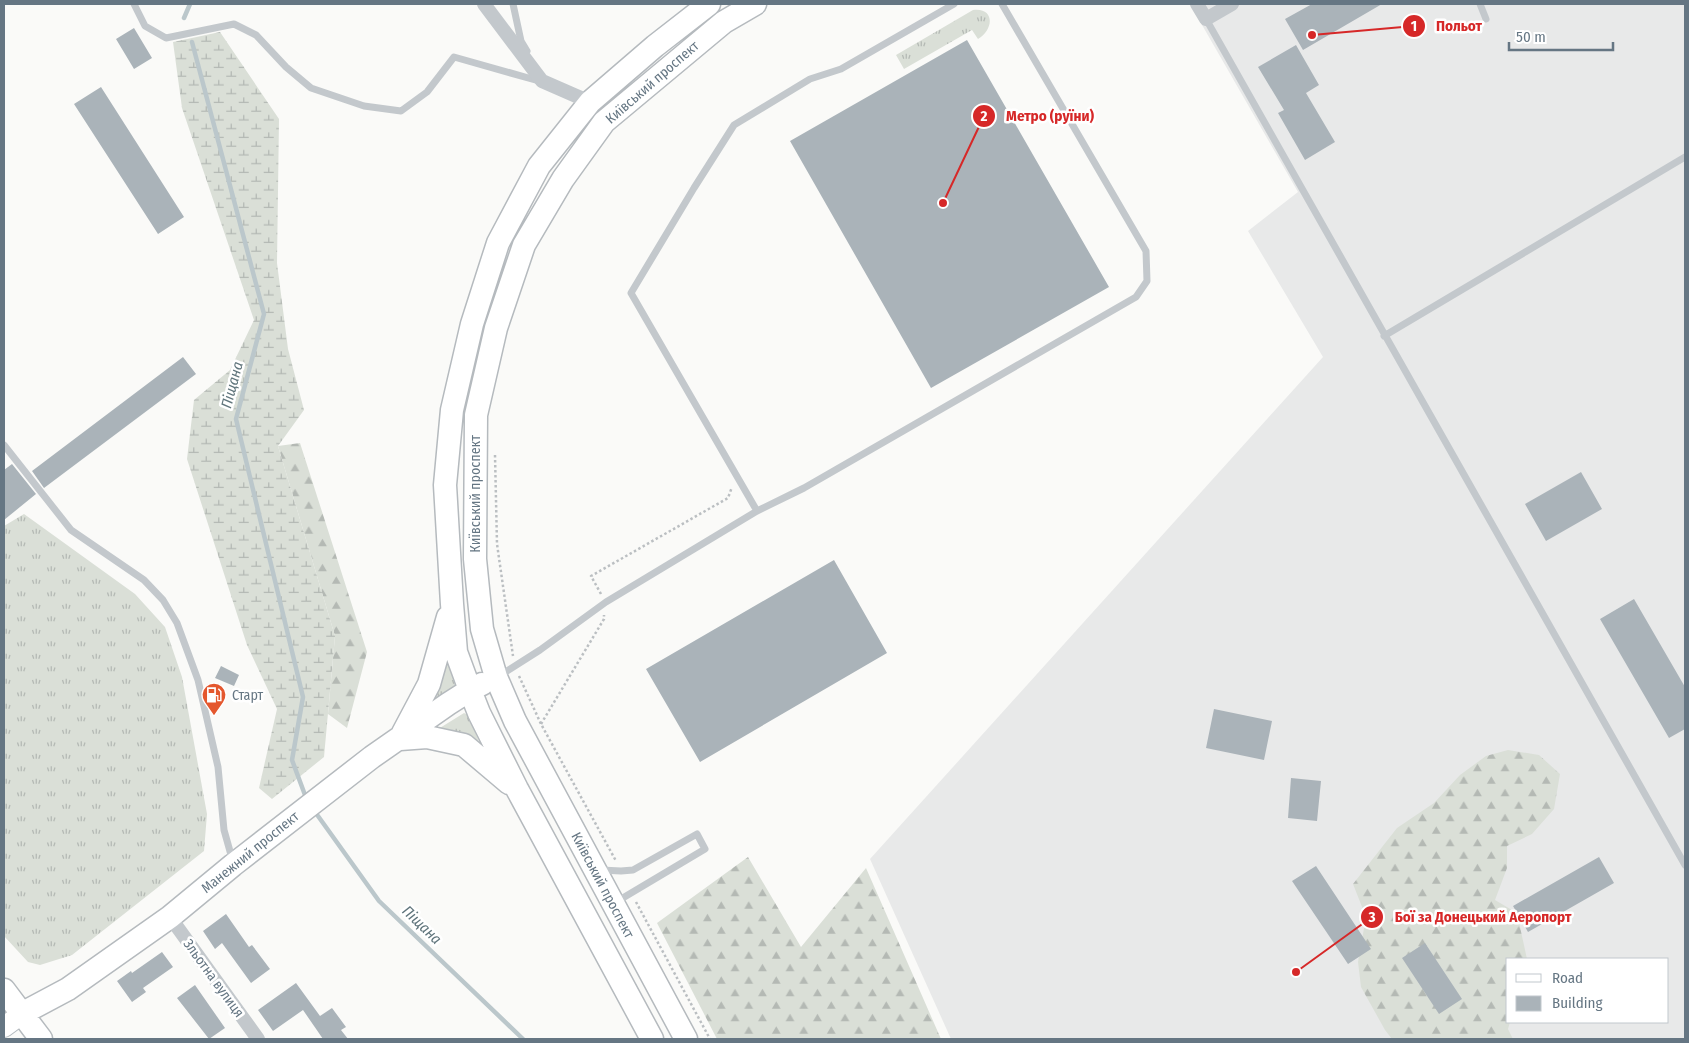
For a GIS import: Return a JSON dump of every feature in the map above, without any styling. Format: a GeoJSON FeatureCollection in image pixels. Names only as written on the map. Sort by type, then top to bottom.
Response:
{"type":"FeatureCollection","features":[{"type":"Feature","properties":{"kind":"main road","name":"Київський проспект"},"geometry":{"type":"LineString","coordinates":[[652,1039],[517,789],[479,713],[470,690],[456,652],[445,486],[452,410],[472,324],[498,243],[539,166],[590,102],[655,46],[709,4]]}},
{"type":"Feature","properties":{"kind":"main road","name":"Київський проспект"},"geometry":{"type":"LineString","coordinates":[[686,1039],[515,722],[496,678],[482,629],[476,569],[476,414],[496,328],[524,245],[564,179],[604,122],[724,22],[755,4]]}},
{"type":"Feature","properties":{"kind":"main road"},"geometry":{"type":"LineString","coordinates":[[445,486],[475,484]]}},
{"type":"Feature","properties":{"kind":"main road"},"geometry":{"type":"LineString","coordinates":[[452,604],[428,684],[400,738],[427,737],[464,745],[517,789]]}},
{"type":"Feature","properties":{"kind":"main road","name":"Манежний проспект"},"geometry":{"type":"LineString","coordinates":[[23,1013],[68,989],[170,917],[233,864],[372,757],[470,690],[496,678]]}},
{"type":"Feature","properties":{"kind":"main road"},"geometry":{"type":"LineString","coordinates":[[4,990],[41,1039]]}},
{"type":"Feature","properties":{"kind":"street"},"geometry":{"type":"LineString","coordinates":[[484,4],[542,82],[590,102]]}},
{"type":"Feature","properties":{"kind":"street"},"geometry":{"type":"LineString","coordinates":[[1197,4],[1206,19],[1232,4]]}},
{"type":"Feature","properties":{"kind":"street","name":"Зльотна вулиця"},"geometry":{"type":"LineString","coordinates":[[170,917],[258,1039]]}},
{"type":"Feature","properties":{"kind":"street","name":"Манежний проспект"},"geometry":{"type":"LineString","coordinates":[[4,1027],[23,1013]]}},
{"type":"Feature","properties":{"kind":"lane"},"geometry":{"type":"LineString","coordinates":[[134,4],[145,26],[166,38],[234,24],[256,35],[286,67],[311,88],[364,106],[401,111],[427,92],[454,57],[542,82]]}},
{"type":"Feature","properties":{"kind":"lane"},"geometry":{"type":"LineString","coordinates":[[513,4],[521,40],[542,82]]}},
{"type":"Feature","properties":{"kind":"lane"},"geometry":{"type":"LineString","coordinates":[[757,511],[631,293],[734,124],[810,79],[841,69],[954,4]]}},
{"type":"Feature","properties":{"kind":"lane"},"geometry":{"type":"LineString","coordinates":[[496,678],[540,650],[606,602],[757,511],[804,488],[1136,297],[1147,281],[1146,251],[1002,4]]}},
{"type":"Feature","properties":{"kind":"lane"},"geometry":{"type":"LineString","coordinates":[[1480,4],[1486,18]]}},
{"type":"Feature","properties":{"kind":"lane"},"geometry":{"type":"LineString","coordinates":[[1206,19],[1685,864]]}},
{"type":"Feature","properties":{"kind":"lane"},"geometry":{"type":"LineString","coordinates":[[1384,336],[1685,157]]}},
{"type":"Feature","properties":{"kind":"lane"},"geometry":{"type":"LineString","coordinates":[[4,445],[71,530],[144,580],[163,600],[178,623],[198,680],[218,768],[224,830],[233,864]]}},
{"type":"Feature","properties":{"kind":"lane"},"geometry":{"type":"LineString","coordinates":[[595,870],[633,870],[697,834],[705,848],[614,904]]}},
{"type":"Feature","properties":{"kind":"path"},"geometry":{"type":"LineString","coordinates":[[495,448],[497,544],[515,665],[526,692]]}},
{"type":"Feature","properties":{"kind":"shaded area"},"geometry":{"type":"Polygon","coordinates":[[[1190,4],[1685,4],[1685,1039],[951,1039],[870,859],[1323,357],[1248,231],[1298,192],[1190,4]]]}},
{"type":"Feature","properties":{"kind":"green space"},"geometry":{"type":"Polygon","coordinates":[[[973,10],[985,12],[990,20],[987,30],[983,35],[978,39],[972,30],[904,69],[896,55],[973,10]]]}},
{"type":"Feature","properties":{"kind":"green space"},"geometry":{"type":"Polygon","coordinates":[[[220,32],[279,119],[277,263],[288,349],[304,410],[278,446],[335,636],[324,757],[272,799],[259,788],[277,709],[247,645],[187,459],[194,400],[230,370],[254,320],[182,108],[173,42],[220,32]]]}},
{"type":"Feature","properties":{"kind":"green space"},"geometry":{"type":"Polygon","coordinates":[[[300,443],[367,652],[347,728],[328,714],[335,636],[278,446],[300,443]]]}},
{"type":"Feature","properties":{"kind":"green space"},"geometry":{"type":"Polygon","coordinates":[[[24,514],[135,594],[165,627],[182,677],[207,814],[204,851],[72,955],[40,965],[28,962],[4,936],[4,526],[24,514]]]}},
{"type":"Feature","properties":{"kind":"green space"},"geometry":{"type":"Polygon","coordinates":[[[447,648],[457,682],[455,687],[424,711],[447,648]]]}},
{"type":"Feature","properties":{"kind":"green space"},"geometry":{"type":"Polygon","coordinates":[[[464,713],[468,715],[480,744],[435,731],[464,713]]]}},
{"type":"Feature","properties":{"kind":"green space"},"geometry":{"type":"Polygon","coordinates":[[[1508,750],[1539,755],[1560,774],[1554,809],[1532,834],[1507,846],[1507,868],[1495,900],[1517,913],[1527,958],[1506,958],[1506,1023],[1510,1023],[1508,1029],[1513,1039],[1392,1039],[1361,987],[1358,962],[1366,917],[1353,884],[1397,828],[1434,803],[1460,775],[1486,756],[1508,750]]]}},
{"type":"Feature","properties":{"kind":"green space"},"geometry":{"type":"Polygon","coordinates":[[[748,857],[801,947],[866,868],[941,1039],[717,1039],[657,923],[748,857]]]}},
{"type":"Feature","properties":{"kind":"building"},"geometry":{"type":"Polygon","coordinates":[[[1312,4],[1382,4],[1303,50],[1285,19],[1312,4]]]}},
{"type":"Feature","properties":{"kind":"building"},"geometry":{"type":"Polygon","coordinates":[[[134,28],[152,58],[134,69],[116,39],[134,28]]]}},
{"type":"Feature","properties":{"kind":"building"},"geometry":{"type":"Polygon","coordinates":[[[967,40],[1109,287],[931,388],[790,141],[967,40]]]}},
{"type":"Feature","properties":{"kind":"building"},"geometry":{"type":"Polygon","coordinates":[[[1296,45],[1319,85],[1306,93],[1335,142],[1305,160],[1278,113],[1284,110],[1258,67],[1296,45]]]}},
{"type":"Feature","properties":{"kind":"building"},"geometry":{"type":"Polygon","coordinates":[[[101,87],[184,217],[158,234],[74,104],[101,87]]]}},
{"type":"Feature","properties":{"kind":"building"},"geometry":{"type":"Polygon","coordinates":[[[183,357],[196,374],[44,488],[32,471],[183,357]]]}},
{"type":"Feature","properties":{"kind":"building"},"geometry":{"type":"Polygon","coordinates":[[[12,464],[36,494],[4,520],[4,470],[12,464]]]}},
{"type":"Feature","properties":{"kind":"building"},"geometry":{"type":"Polygon","coordinates":[[[1581,472],[1602,509],[1546,541],[1525,504],[1581,472]]]}},
{"type":"Feature","properties":{"kind":"building"},"geometry":{"type":"Polygon","coordinates":[[[834,560],[887,653],[700,762],[646,669],[834,560]]]}},
{"type":"Feature","properties":{"kind":"building"},"geometry":{"type":"Polygon","coordinates":[[[1634,599],[1685,687],[1685,729],[1669,738],[1600,619],[1634,599]]]}},
{"type":"Feature","properties":{"kind":"building"},"geometry":{"type":"Polygon","coordinates":[[[221,666],[239,675],[234,686],[215,678],[221,666]]]}},
{"type":"Feature","properties":{"kind":"building"},"geometry":{"type":"Polygon","coordinates":[[[1214,709],[1272,721],[1264,760],[1206,748],[1214,709]]]}},
{"type":"Feature","properties":{"kind":"building"},"geometry":{"type":"Polygon","coordinates":[[[1291,778],[1321,781],[1317,821],[1288,818],[1291,778]]]}},
{"type":"Feature","properties":{"kind":"building"},"geometry":{"type":"Polygon","coordinates":[[[1599,857],[1614,883],[1528,932],[1513,906],[1599,857]]]}},
{"type":"Feature","properties":{"kind":"building"},"geometry":{"type":"Polygon","coordinates":[[[1316,866],[1371,949],[1348,964],[1292,881],[1316,866]]]}},
{"type":"Feature","properties":{"kind":"building"},"geometry":{"type":"Polygon","coordinates":[[[226,914],[249,947],[252,945],[270,969],[251,983],[222,943],[215,949],[203,931],[226,914]]]}},
{"type":"Feature","properties":{"kind":"building"},"geometry":{"type":"Polygon","coordinates":[[[1425,943],[1462,999],[1439,1014],[1402,958],[1425,943]]]}},
{"type":"Feature","properties":{"kind":"building"},"geometry":{"type":"Polygon","coordinates":[[[162,952],[173,967],[143,988],[146,992],[132,1002],[117,981],[162,952]]]}},
{"type":"Feature","properties":{"kind":"building"},"geometry":{"type":"Polygon","coordinates":[[[296,983],[320,1016],[332,1008],[346,1027],[341,1030],[348,1039],[323,1039],[303,1010],[273,1031],[258,1010],[296,983]]]}},
{"type":"Feature","properties":{"kind":"building"},"geometry":{"type":"Polygon","coordinates":[[[195,985],[225,1028],[209,1039],[177,998],[195,985]]]}},
{"type":"Feature","properties":{"kind":"waterway","name":"Піщана"},"geometry":{"type":"LineString","coordinates":[[184,18],[190,4]]}},
{"type":"Feature","properties":{"kind":"waterway","name":"Піщана"},"geometry":{"type":"LineString","coordinates":[[192,42],[264,314],[236,419],[303,697],[292,760],[305,795]]}},
{"type":"Feature","properties":{"kind":"waterway","name":"Піщана"},"geometry":{"type":"LineString","coordinates":[[318,816],[379,901],[523,1039]]}},
{"type":"Feature","properties":{"kind":"place","name":"Польот"},"geometry":{"type":"Point","coordinates":[1312,35]}},
{"type":"Feature","properties":{"kind":"place","name":"Метро (руїни)"},"geometry":{"type":"Point","coordinates":[943,203]}},
{"type":"Feature","properties":{"kind":"place","name":"Старт"},"geometry":{"type":"Point","coordinates":[214,716]}},
{"type":"Feature","properties":{"kind":"place","name":"Бої за Донецький Аеропорт"},"geometry":{"type":"Point","coordinates":[1296,972]}}]}
